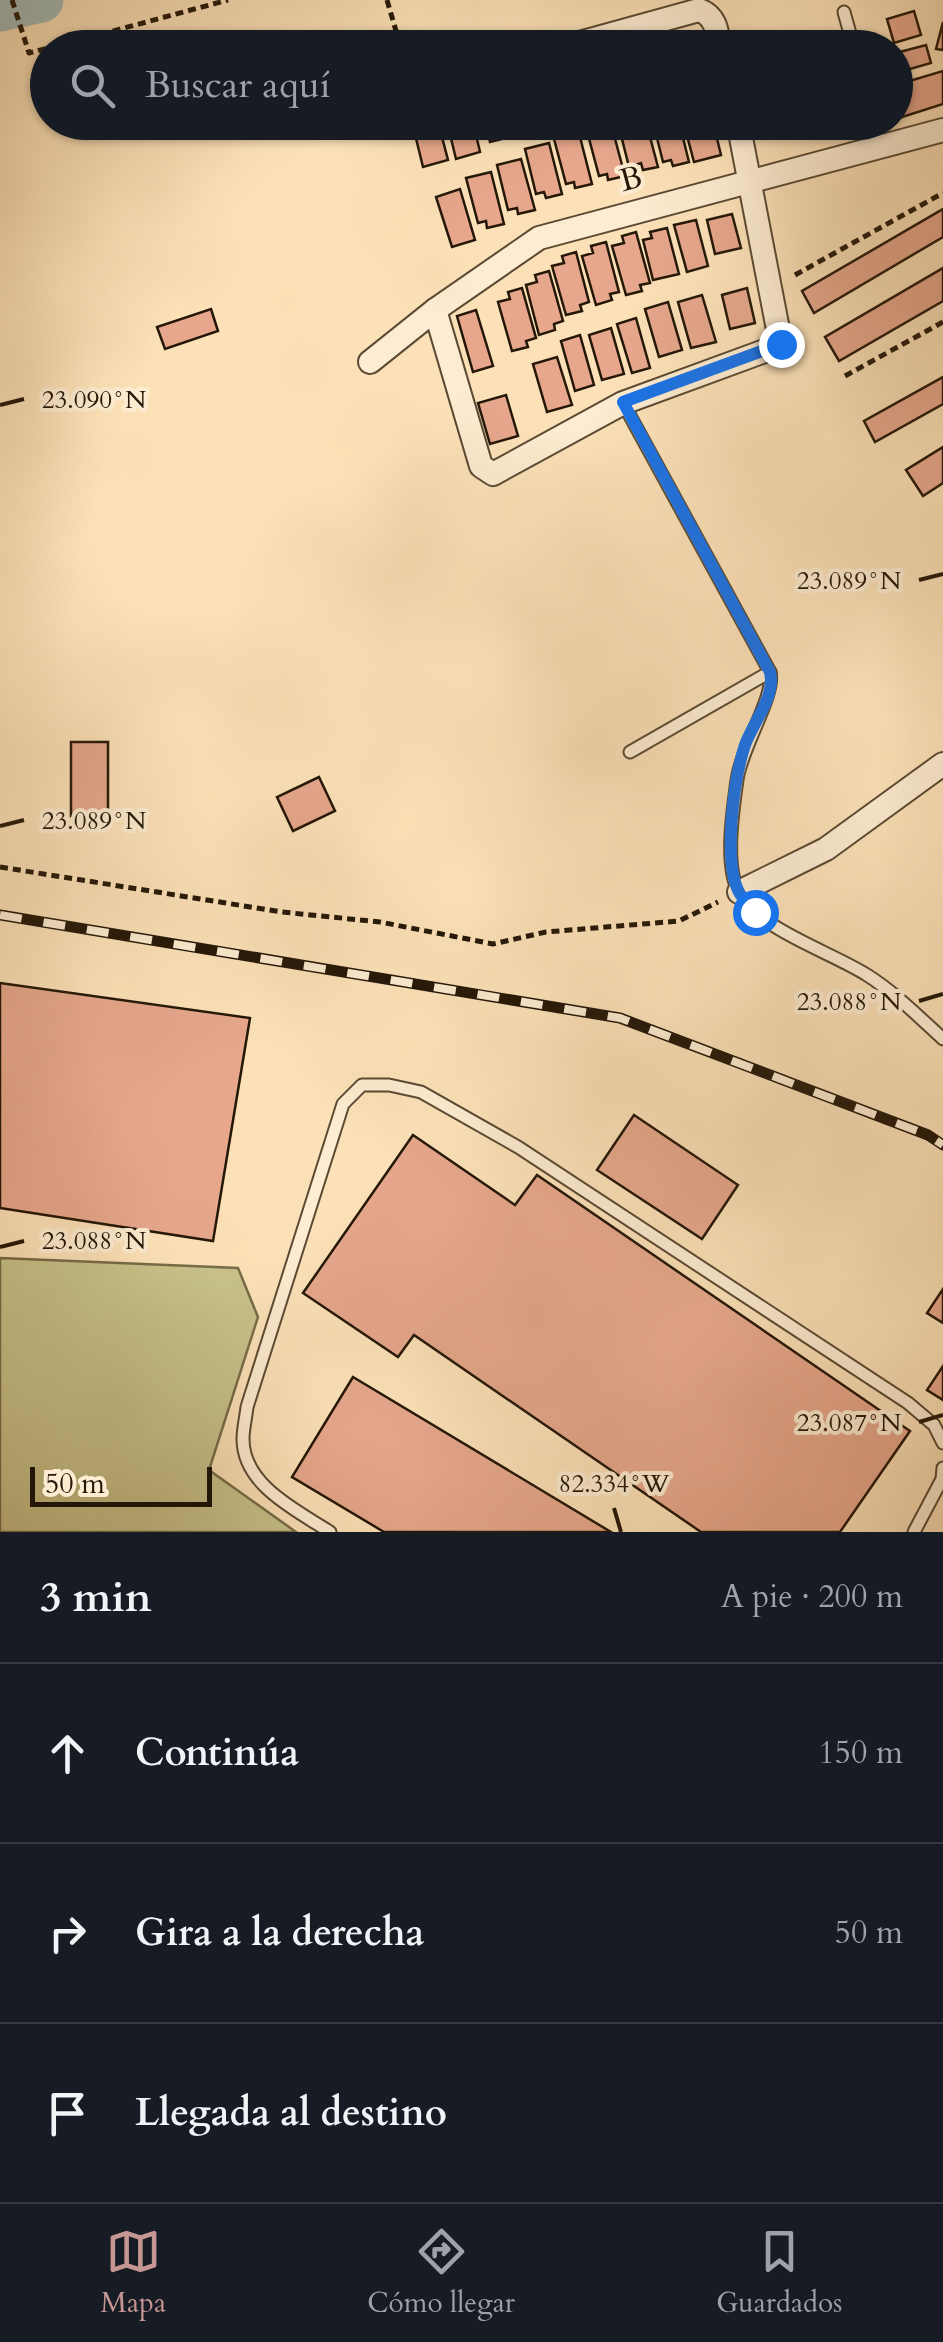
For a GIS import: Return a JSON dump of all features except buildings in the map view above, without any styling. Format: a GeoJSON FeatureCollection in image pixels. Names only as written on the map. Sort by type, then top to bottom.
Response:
{"type":"FeatureCollection","features":[{"type":"Feature","properties":{"kind":"street"},"geometry":{"type":"LineString","coordinates":[[626,30],[699,10],[709,14],[717,30]]}},
{"type":"Feature","properties":{"kind":"street","name":"B"},"geometry":{"type":"LineString","coordinates":[[913,138],[943,130]]}},
{"type":"Feature","properties":{"kind":"street"},"geometry":{"type":"LineString","coordinates":[[435,310],[481,466],[493,474],[623,402],[781,344],[742,140]]}},
{"type":"Feature","properties":{"kind":"street","name":"B"},"geometry":{"type":"LineString","coordinates":[[370,362],[435,310],[539,238],[904,140]]}},
{"type":"Feature","properties":{"kind":"street"},"geometry":{"type":"LineString","coordinates":[[738,892],[826,849],[943,764]]}},
{"type":"Feature","properties":{"kind":"lane"},"geometry":{"type":"LineString","coordinates":[[844,12],[849,30]]}},
{"type":"Feature","properties":{"kind":"lane"},"geometry":{"type":"LineString","coordinates":[[878,140],[880,146]]}},
{"type":"Feature","properties":{"kind":"lane"},"geometry":{"type":"LineString","coordinates":[[623,402],[770,672],[772,688],[745,745],[738,775],[731,836],[738,892],[755,912],[872,978],[943,1039]]}},
{"type":"Feature","properties":{"kind":"lane"},"geometry":{"type":"LineString","coordinates":[[630,752],[770,672]]}},
{"type":"Feature","properties":{"kind":"lane"},"geometry":{"type":"LineString","coordinates":[[330,1532],[278,1499],[250,1471],[242,1441],[247,1408],[343,1104],[362,1084],[422,1092],[518,1147],[908,1402],[934,1425],[943,1444]]}},
{"type":"Feature","properties":{"kind":"lane"},"geometry":{"type":"LineString","coordinates":[[914,1532],[942,1479],[943,1468]]}},
{"type":"Feature","properties":{"kind":"path"},"geometry":{"type":"LineString","coordinates":[[12,0],[30,53]]}},
{"type":"Feature","properties":{"kind":"path"},"geometry":{"type":"LineString","coordinates":[[116,30],[228,0]]}},
{"type":"Feature","properties":{"kind":"path"},"geometry":{"type":"LineString","coordinates":[[387,0],[395,30]]}},
{"type":"Feature","properties":{"kind":"path"},"geometry":{"type":"LineString","coordinates":[[795,275],[943,193]]}},
{"type":"Feature","properties":{"kind":"path"},"geometry":{"type":"LineString","coordinates":[[845,376],[943,322]]}},
{"type":"Feature","properties":{"kind":"path"},"geometry":{"type":"LineString","coordinates":[[0,867],[282,912],[380,922],[494,944],[546,932],[679,921],[738,892]]}},
{"type":"Feature","properties":{"kind":"shaded area"},"geometry":{"type":"Polygon","coordinates":[[[0,1258],[238,1268],[258,1317],[209,1470],[296,1532],[0,1532],[0,1258]]]}},
{"type":"Feature","properties":{"kind":"waterway"},"geometry":{"type":"LineString","coordinates":[[0,9],[41,0]]}},
{"type":"Feature","properties":{"kind":"railway"},"geometry":{"type":"LineString","coordinates":[[0,915],[620,1018],[928,1135],[943,1145]]}},
{"type":"Feature","properties":{"kind":"route"},"geometry":{"type":"LineString","coordinates":[[755,912],[738,892],[731,836],[745,745],[772,688],[772,679],[623,402],[781,344]]}}]}
